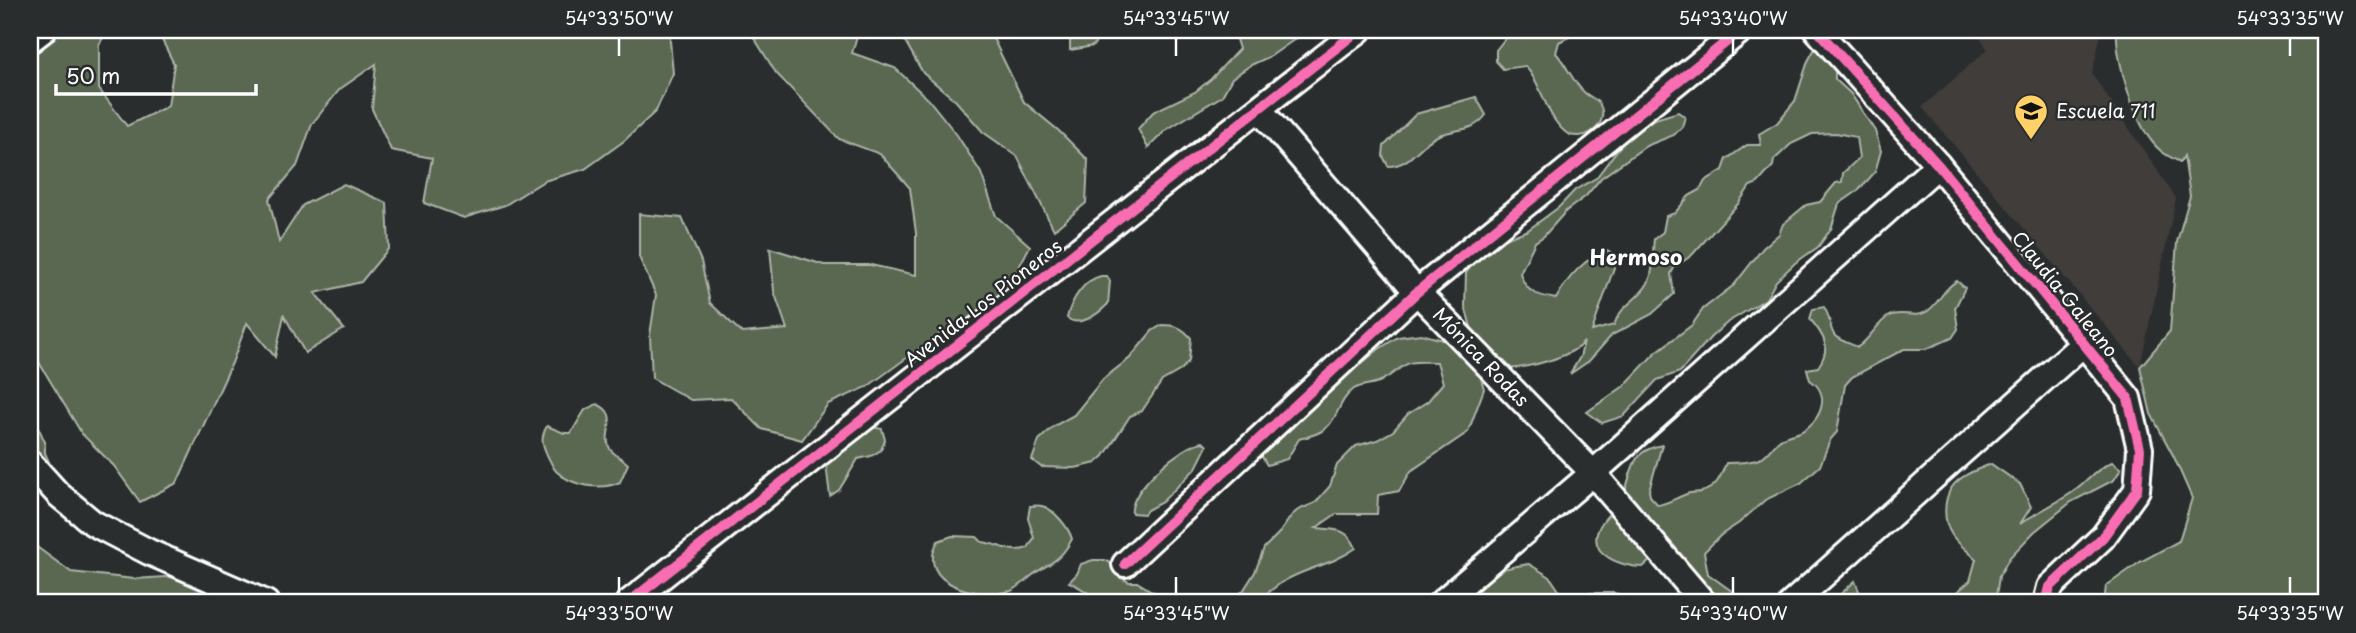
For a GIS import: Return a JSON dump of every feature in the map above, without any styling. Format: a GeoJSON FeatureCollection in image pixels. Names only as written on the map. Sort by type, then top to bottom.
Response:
{"type":"FeatureCollection","features":[{"type":"Feature","properties":{"kind":"street"},"geometry":{"type":"LineString","coordinates":[[30,40],[43,30]]}},
{"type":"Feature","properties":{"kind":"street","name":"Avenida Los Pioneros"},"geometry":{"type":"LineString","coordinates":[[628,603],[1359,30]]}},
{"type":"Feature","properties":{"kind":"street"},"geometry":{"type":"LineString","coordinates":[[1125,564],[1418,292],[1741,30]]}},
{"type":"Feature","properties":{"kind":"street","name":"Claudia Galeano"},"geometry":{"type":"LineString","coordinates":[[1817,30],[1938,165],[2127,398],[2140,449],[2137,490],[2103,537],[2050,587],[2046,603]]}},
{"type":"Feature","properties":{"kind":"street","name":"Mónica Rodas"},"geometry":{"type":"LineString","coordinates":[[1259,109],[1418,292],[1594,473],[1704,603]]}},
{"type":"Feature","properties":{"kind":"street"},"geometry":{"type":"LineString","coordinates":[[1441,603],[1594,473],[1938,165]]}},
{"type":"Feature","properties":{"kind":"street"},"geometry":{"type":"LineString","coordinates":[[1792,603],[2083,344]]}},
{"type":"Feature","properties":{"kind":"street"},"geometry":{"type":"LineString","coordinates":[[30,463],[58,494],[93,523],[149,552],[267,603]]}},
{"type":"Feature","properties":{"kind":"shaded area"},"geometry":{"type":"Polygon","coordinates":[[[1974,30],[2102,30],[2092,74],[2176,198],[2140,367],[1922,107],[1988,49],[1974,30]]]}},
{"type":"Feature","properties":{"kind":"green space"},"geometry":{"type":"Polygon","coordinates":[[[49,30],[107,30],[99,45],[99,89],[127,126],[168,106],[174,64],[157,30],[669,30],[673,73],[656,111],[624,141],[585,169],[544,181],[505,205],[464,218],[424,203],[432,158],[391,150],[372,109],[376,64],[340,89],[312,124],[297,166],[269,199],[279,242],[303,205],[344,184],[387,203],[389,248],[361,282],[315,293],[344,329],[305,353],[284,315],[275,357],[247,323],[232,363],[177,483],[140,502],[114,466],[82,434],[37,359],[30,341],[30,51],[49,30]]]}},
{"type":"Feature","properties":{"kind":"green space"},"geometry":{"type":"Polygon","coordinates":[[[756,30],[859,30],[852,53],[895,68],[929,100],[957,135],[981,173],[996,216],[1030,246],[1009,286],[976,316],[938,335],[867,387],[828,404],[802,440],[762,429],[731,398],[691,400],[652,378],[650,335],[656,295],[639,257],[639,214],[682,218],[701,261],[710,303],[742,333],[787,329],[774,291],[770,248],[824,265],[871,265],[916,275],[916,233],[910,188],[880,154],[839,139],[776,73],[753,36],[756,30]]]}},
{"type":"Feature","properties":{"kind":"green space"},"geometry":{"type":"Polygon","coordinates":[[[895,30],[989,30],[1024,102],[1088,160],[1086,203],[1054,230],[1017,156],[983,132],[955,100],[923,73],[901,34],[895,30]]]}},
{"type":"Feature","properties":{"kind":"green space"},"geometry":{"type":"Polygon","coordinates":[[[1070,30],[1104,30],[1093,46],[1070,50],[1070,30]]]}},
{"type":"Feature","properties":{"kind":"green space"},"geometry":{"type":"Polygon","coordinates":[[[1233,30],[1308,30],[1271,56],[1232,78],[1222,96],[1166,130],[1148,148],[1138,129],[1153,112],[1195,92],[1211,79],[1239,49],[1233,30]]]}},
{"type":"Feature","properties":{"kind":"green space"},"geometry":{"type":"Polygon","coordinates":[[[1512,30],[1582,30],[1559,42],[1556,53],[1581,89],[1600,104],[1602,115],[1597,128],[1584,135],[1570,135],[1557,124],[1525,66],[1503,69],[1496,61],[1496,50],[1512,30]]]}},
{"type":"Feature","properties":{"kind":"green space"},"geometry":{"type":"Polygon","coordinates":[[[2117,30],[2326,30],[2326,603],[2104,603],[2106,586],[2140,562],[2179,541],[2192,498],[2151,414],[2140,367],[2170,331],[2177,242],[2190,196],[2184,156],[2180,162],[2163,153],[2143,128],[2123,77],[2117,30]]]}},
{"type":"Feature","properties":{"kind":"green space"},"geometry":{"type":"Polygon","coordinates":[[[1818,43],[1835,58],[1835,79],[1851,94],[1875,131],[1881,151],[1875,172],[1859,190],[1839,204],[1831,229],[1818,247],[1776,281],[1766,299],[1728,322],[1711,337],[1680,372],[1657,380],[1624,416],[1602,423],[1587,412],[1624,386],[1655,353],[1692,325],[1703,309],[1734,285],[1763,248],[1779,234],[1783,224],[1806,205],[1820,202],[1836,183],[1842,182],[1843,173],[1859,158],[1856,137],[1836,133],[1812,134],[1791,144],[1774,160],[1773,166],[1758,183],[1750,186],[1738,204],[1692,255],[1674,268],[1671,274],[1674,294],[1652,314],[1612,335],[1589,361],[1570,374],[1580,357],[1584,342],[1568,353],[1546,362],[1502,369],[1476,340],[1465,306],[1466,273],[1482,252],[1492,244],[1528,230],[1559,207],[1575,190],[1596,178],[1624,141],[1652,120],[1678,112],[1685,117],[1682,127],[1674,135],[1646,146],[1601,178],[1586,196],[1566,211],[1544,236],[1535,242],[1520,273],[1525,285],[1533,292],[1556,299],[1571,276],[1591,258],[1607,250],[1618,256],[1592,331],[1614,325],[1620,313],[1648,283],[1654,239],[1663,232],[1666,216],[1675,213],[1689,196],[1700,190],[1705,181],[1723,170],[1727,159],[1747,145],[1761,145],[1759,134],[1777,123],[1795,101],[1808,61],[1818,43]]]}},
{"type":"Feature","properties":{"kind":"green space"},"geometry":{"type":"Polygon","coordinates":[[[1476,97],[1486,115],[1481,121],[1470,127],[1437,136],[1403,163],[1388,166],[1383,156],[1384,146],[1416,114],[1476,97]]]}},
{"type":"Feature","properties":{"kind":"green space"},"geometry":{"type":"Polygon","coordinates":[[[1107,276],[1110,281],[1108,304],[1083,321],[1067,318],[1079,292],[1089,282],[1107,276]]]}},
{"type":"Feature","properties":{"kind":"green space"},"geometry":{"type":"Polygon","coordinates":[[[1957,281],[1965,288],[1955,308],[1958,329],[1952,338],[1926,349],[1904,349],[1852,377],[1845,385],[1837,432],[1830,440],[1820,466],[1801,483],[1765,500],[1704,552],[1708,574],[1740,597],[1740,603],[1733,603],[1651,560],[1643,567],[1626,565],[1602,552],[1596,537],[1599,528],[1624,493],[1636,460],[1650,448],[1662,445],[1649,490],[1650,496],[1658,505],[1711,488],[1718,481],[1726,463],[1759,459],[1781,438],[1800,432],[1814,422],[1822,400],[1821,393],[1810,380],[1807,369],[1818,367],[1825,348],[1822,336],[1810,319],[1813,309],[1824,307],[1835,336],[1858,347],[1889,316],[1926,312],[1957,281]]]}},
{"type":"Feature","properties":{"kind":"green space"},"geometry":{"type":"Polygon","coordinates":[[[1162,325],[1178,327],[1191,338],[1189,361],[1181,370],[1162,381],[1142,411],[1130,416],[1104,456],[1096,463],[1075,468],[1041,467],[1032,460],[1039,440],[1054,426],[1074,415],[1103,379],[1130,358],[1152,331],[1162,325]]]}},
{"type":"Feature","properties":{"kind":"green space"},"geometry":{"type":"Polygon","coordinates":[[[1421,334],[1443,340],[1478,368],[1484,389],[1468,432],[1411,471],[1399,491],[1378,495],[1377,514],[1336,514],[1316,528],[1344,533],[1356,548],[1344,556],[1293,576],[1259,603],[1227,603],[1243,591],[1255,572],[1264,548],[1292,515],[1315,503],[1330,486],[1337,465],[1356,446],[1377,440],[1393,431],[1408,414],[1428,401],[1443,383],[1437,362],[1410,363],[1381,381],[1354,389],[1329,425],[1319,433],[1299,439],[1287,459],[1267,465],[1256,447],[1379,349],[1398,337],[1421,334]]]}},
{"type":"Feature","properties":{"kind":"green space"},"geometry":{"type":"Polygon","coordinates":[[[597,404],[604,408],[610,419],[610,449],[628,464],[620,482],[604,486],[586,486],[556,471],[544,448],[543,434],[547,426],[571,433],[585,410],[597,404]]]}},
{"type":"Feature","properties":{"kind":"green space"},"geometry":{"type":"Polygon","coordinates":[[[30,419],[45,442],[45,453],[50,464],[44,491],[30,502],[30,419]]]}},
{"type":"Feature","properties":{"kind":"green space"},"geometry":{"type":"Polygon","coordinates":[[[868,426],[882,429],[885,440],[881,450],[858,459],[839,490],[830,496],[826,439],[868,426]]]}},
{"type":"Feature","properties":{"kind":"green space"},"geometry":{"type":"Polygon","coordinates":[[[1203,442],[1207,446],[1196,468],[1162,502],[1144,514],[1132,513],[1138,493],[1158,470],[1182,451],[1203,442]]]}},
{"type":"Feature","properties":{"kind":"green space"},"geometry":{"type":"Polygon","coordinates":[[[2112,462],[2121,469],[2114,480],[2071,502],[2034,532],[2010,557],[1999,576],[1995,603],[1944,603],[1970,581],[1976,559],[1954,538],[1947,524],[1947,498],[1960,479],[1991,464],[2020,484],[2031,507],[2020,524],[2070,494],[2112,462]]]}},
{"type":"Feature","properties":{"kind":"green space"},"geometry":{"type":"Polygon","coordinates":[[[1030,506],[1042,506],[1051,511],[1070,535],[1072,539],[1057,559],[1011,591],[983,593],[954,586],[942,578],[935,568],[933,556],[938,541],[952,536],[977,537],[982,542],[1010,549],[1028,548],[1034,538],[1028,518],[1030,506]]]}},
{"type":"Feature","properties":{"kind":"green space"},"geometry":{"type":"Polygon","coordinates":[[[30,542],[71,572],[134,579],[197,575],[227,603],[30,603],[30,542]]]}},
{"type":"Feature","properties":{"kind":"green space"},"geometry":{"type":"Polygon","coordinates":[[[1105,560],[1115,566],[1119,577],[1184,603],[1130,605],[1095,597],[1069,582],[1077,574],[1081,564],[1105,560]]]}},
{"type":"Feature","properties":{"kind":"green space"},"geometry":{"type":"Polygon","coordinates":[[[1529,564],[1550,577],[1562,595],[1568,598],[1591,593],[1614,593],[1647,603],[1435,603],[1480,578],[1529,564]]]}},
{"type":"Feature","properties":{"kind":"green space"},"geometry":{"type":"Polygon","coordinates":[[[1855,581],[1859,591],[1857,603],[1831,603],[1855,581]]]}},
{"type":"Feature","properties":{"kind":"cycle path"},"geometry":{"type":"LineString","coordinates":[[628,603],[1359,30]]}},
{"type":"Feature","properties":{"kind":"cycle path"},"geometry":{"type":"LineString","coordinates":[[1125,564],[1417,292],[1741,30]]}},
{"type":"Feature","properties":{"kind":"cycle path"},"geometry":{"type":"LineString","coordinates":[[1817,30],[1938,165],[2128,398],[2140,449],[2137,490],[2103,537],[2050,587],[2046,603]]}},
{"type":"Feature","properties":{"kind":"place","name":"Escuela 711"},"geometry":{"type":"Point","coordinates":[2031,141]}},
{"type":"Feature","properties":{"kind":"district","name":"Hermoso"},"geometry":{"type":"Point","coordinates":[1636,258]}}]}
